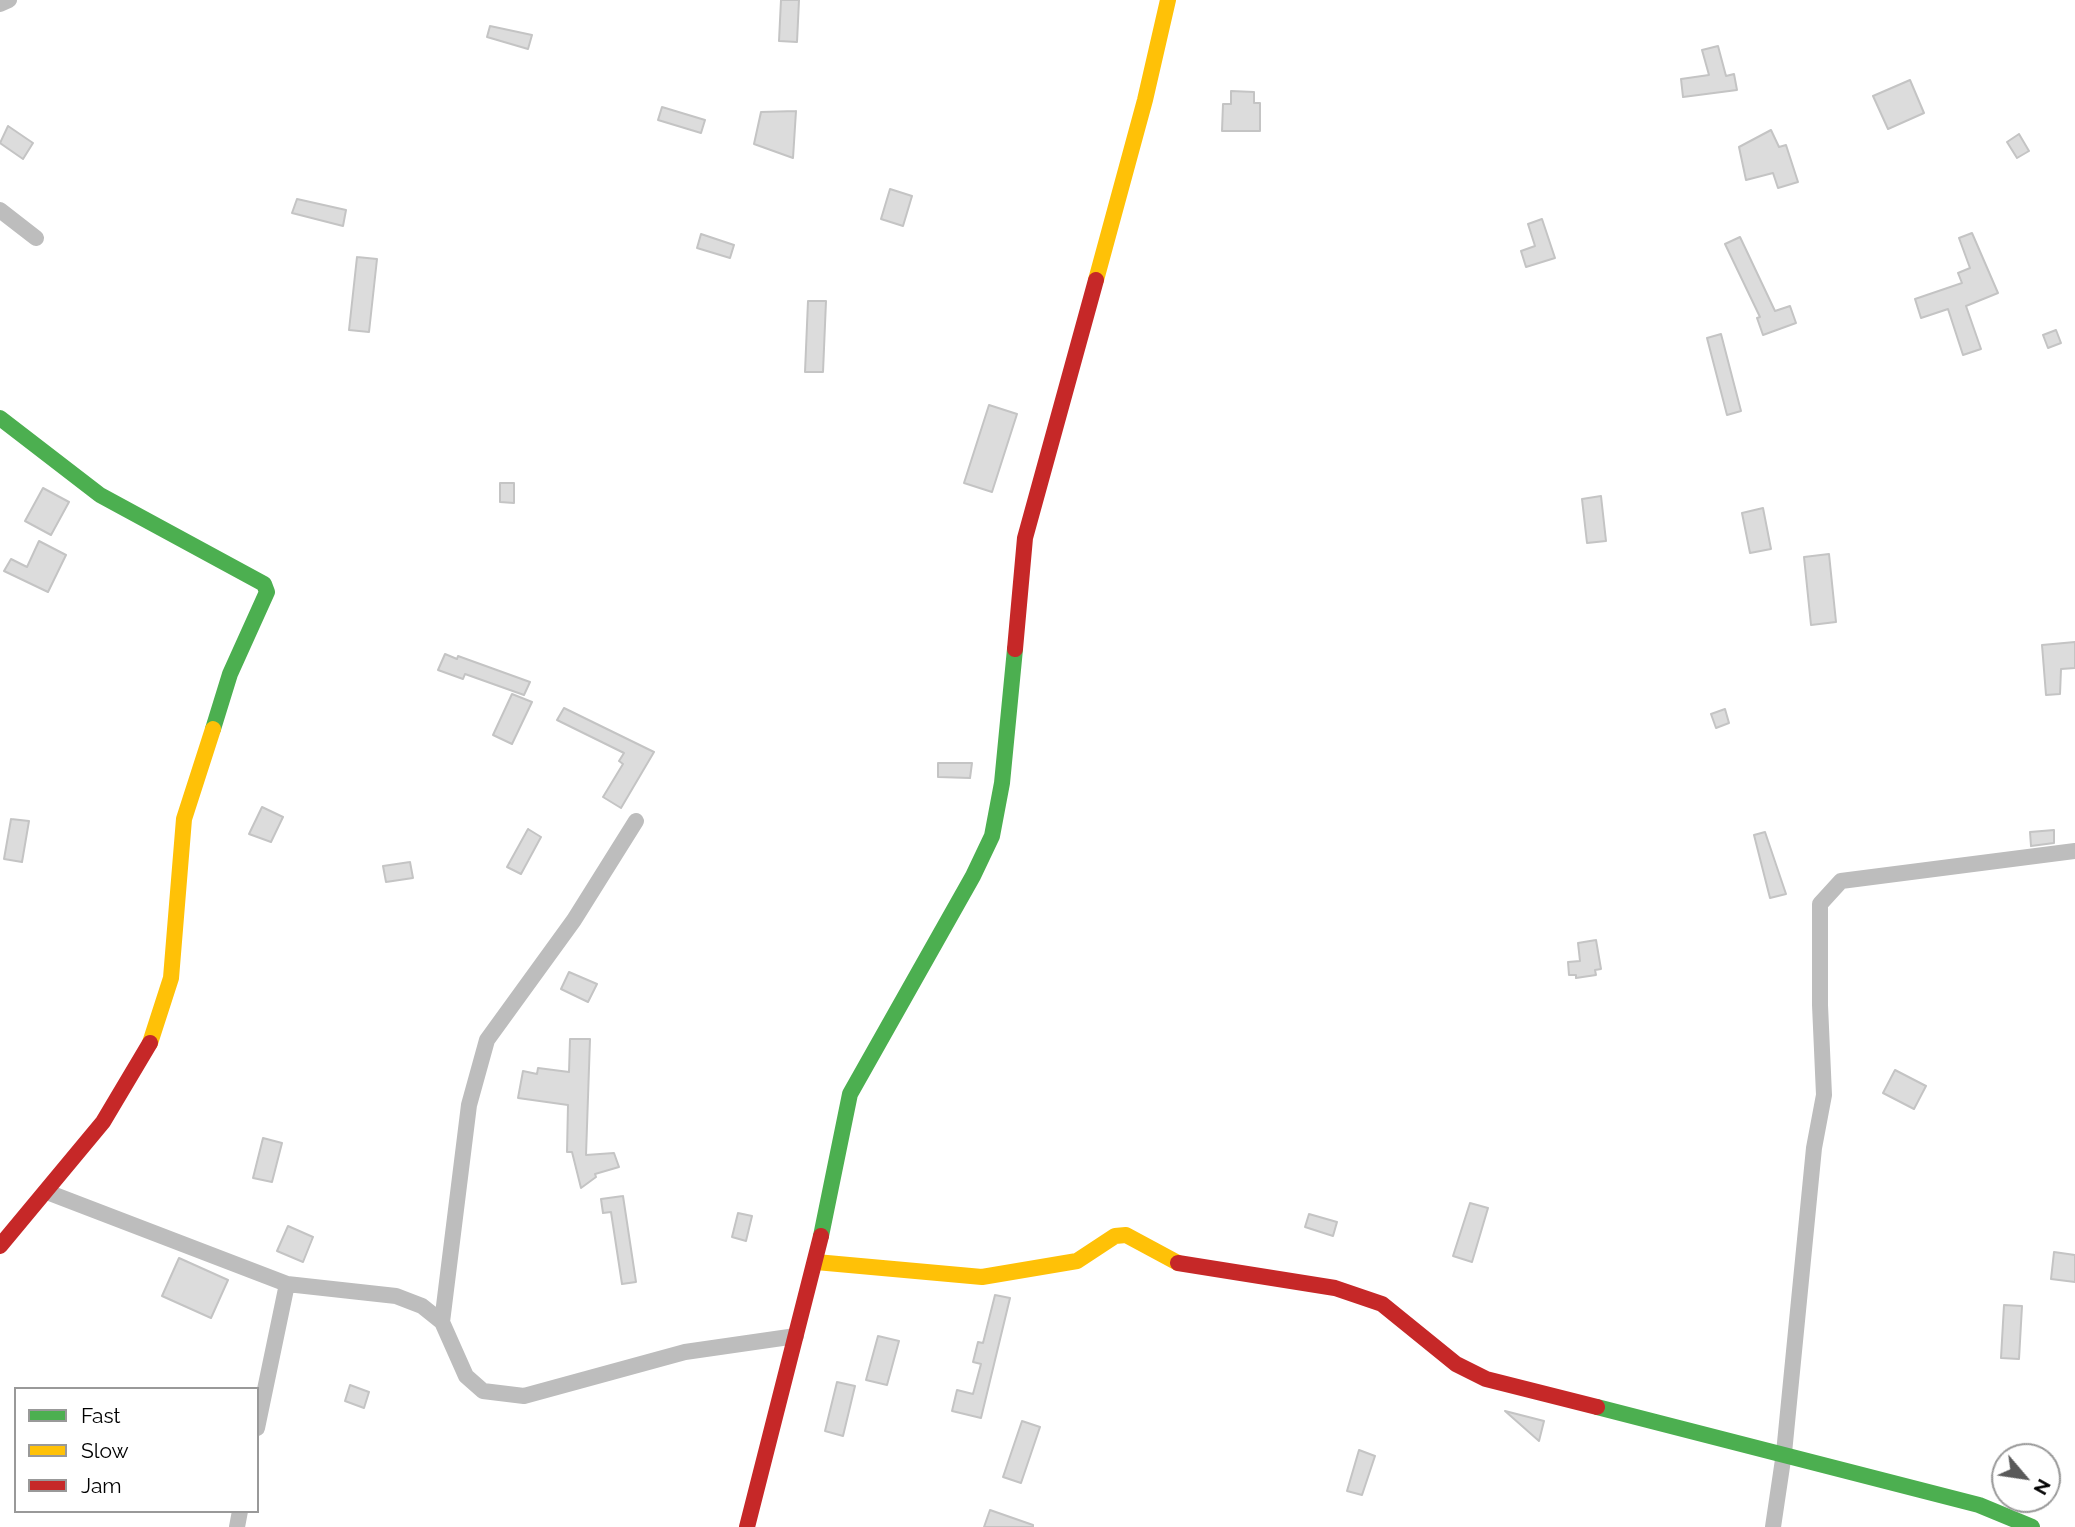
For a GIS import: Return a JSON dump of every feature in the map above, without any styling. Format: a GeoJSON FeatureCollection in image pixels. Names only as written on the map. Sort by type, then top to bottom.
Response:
{"type":"FeatureCollection","features":[{"type":"Feature","properties":{"kind":"street"},"geometry":{"type":"LineString","coordinates":[[0,4],[9,0]]}},
{"type":"Feature","properties":{"kind":"street"},"geometry":{"type":"LineString","coordinates":[[747,1527],[816,1262],[850,1094],[973,876],[992,836],[1002,783],[1026,537],[1145,100],[1168,0]]}},
{"type":"Feature","properties":{"kind":"street"},"geometry":{"type":"LineString","coordinates":[[0,210],[36,238]]}},
{"type":"Feature","properties":{"kind":"street"},"geometry":{"type":"LineString","coordinates":[[0,418],[100,495],[264,584],[267,592],[230,674],[184,818],[171,978],[152,1040],[103,1122],[0,1246]]}},
{"type":"Feature","properties":{"kind":"street"},"geometry":{"type":"LineString","coordinates":[[442,1322],[469,1105],[487,1040],[574,920],[636,821]]}},
{"type":"Feature","properties":{"kind":"street"},"geometry":{"type":"LineString","coordinates":[[1773,1527],[1784,1454],[1814,1148],[1824,1095],[1820,904],[1840,881],[2075,851]]}},
{"type":"Feature","properties":{"kind":"street"},"geometry":{"type":"LineString","coordinates":[[47,1192],[287,1284],[396,1296],[422,1306],[442,1322],[466,1376],[483,1391],[524,1396],[685,1352],[796,1336]]}},
{"type":"Feature","properties":{"kind":"street"},"geometry":{"type":"LineString","coordinates":[[816,1262],[982,1278],[1077,1261],[1115,1236],[1126,1235],[1184,1266],[1335,1288],[1382,1304],[1456,1364],[1486,1379],[1979,1505],[2032,1527]]}},
{"type":"Feature","properties":{"kind":"street"},"geometry":{"type":"LineString","coordinates":[[259,1418],[287,1284]]}},
{"type":"Feature","properties":{"kind":"building"},"geometry":{"type":"Polygon","coordinates":[[[781,0],[799,0],[797,42],[779,41],[781,0]]]}},
{"type":"Feature","properties":{"kind":"building"},"geometry":{"type":"Polygon","coordinates":[[[490,26],[532,35],[528,49],[487,37],[490,26]]]}},
{"type":"Feature","properties":{"kind":"building"},"geometry":{"type":"Polygon","coordinates":[[[1718,46],[1726,76],[1734,74],[1737,90],[1683,97],[1681,79],[1709,75],[1702,50],[1718,46]]]}},
{"type":"Feature","properties":{"kind":"building"},"geometry":{"type":"Polygon","coordinates":[[[1910,80],[1924,113],[1888,129],[1873,96],[1910,80]]]}},
{"type":"Feature","properties":{"kind":"building"},"geometry":{"type":"Polygon","coordinates":[[[1231,91],[1254,92],[1254,103],[1260,103],[1260,131],[1222,131],[1223,104],[1231,104],[1231,91]]]}},
{"type":"Feature","properties":{"kind":"building"},"geometry":{"type":"Polygon","coordinates":[[[662,107],[705,120],[701,133],[658,120],[662,107]]]}},
{"type":"Feature","properties":{"kind":"building"},"geometry":{"type":"Polygon","coordinates":[[[796,111],[793,158],[754,144],[761,112],[796,111]]]}},
{"type":"Feature","properties":{"kind":"building"},"geometry":{"type":"Polygon","coordinates":[[[8,126],[33,143],[23,159],[0,143],[8,126]]]}},
{"type":"Feature","properties":{"kind":"building"},"geometry":{"type":"Polygon","coordinates":[[[1771,130],[1779,147],[1786,145],[1798,182],[1778,188],[1773,173],[1746,180],[1739,147],[1771,130]]]}},
{"type":"Feature","properties":{"kind":"building"},"geometry":{"type":"Polygon","coordinates":[[[2019,134],[2029,151],[2017,158],[2007,142],[2019,134]]]}},
{"type":"Feature","properties":{"kind":"building"},"geometry":{"type":"Polygon","coordinates":[[[890,189],[912,196],[903,226],[881,219],[890,189]]]}},
{"type":"Feature","properties":{"kind":"building"},"geometry":{"type":"Polygon","coordinates":[[[297,199],[346,210],[343,226],[292,213],[297,199]]]}},
{"type":"Feature","properties":{"kind":"building"},"geometry":{"type":"Polygon","coordinates":[[[1542,219],[1555,258],[1526,267],[1521,251],[1535,246],[1528,224],[1542,219]]]}},
{"type":"Feature","properties":{"kind":"building"},"geometry":{"type":"Polygon","coordinates":[[[1972,233],[1998,293],[1966,306],[1981,349],[1963,355],[1948,309],[1921,318],[1915,299],[1962,283],[1958,273],[1970,268],[1959,238],[1972,233]]]}},
{"type":"Feature","properties":{"kind":"building"},"geometry":{"type":"Polygon","coordinates":[[[701,234],[734,245],[730,258],[697,248],[701,234]]]}},
{"type":"Feature","properties":{"kind":"building"},"geometry":{"type":"Polygon","coordinates":[[[1740,237],[1775,311],[1790,306],[1796,323],[1763,335],[1757,318],[1760,317],[1725,244],[1740,237]]]}},
{"type":"Feature","properties":{"kind":"building"},"geometry":{"type":"Polygon","coordinates":[[[357,257],[377,259],[369,332],[349,330],[357,257]]]}},
{"type":"Feature","properties":{"kind":"building"},"geometry":{"type":"Polygon","coordinates":[[[808,301],[826,301],[823,372],[805,372],[808,301]]]}},
{"type":"Feature","properties":{"kind":"building"},"geometry":{"type":"Polygon","coordinates":[[[2056,330],[2061,343],[2048,348],[2043,335],[2056,330]]]}},
{"type":"Feature","properties":{"kind":"building"},"geometry":{"type":"Polygon","coordinates":[[[1721,334],[1741,411],[1727,415],[1707,338],[1721,334]]]}},
{"type":"Feature","properties":{"kind":"building"},"geometry":{"type":"Polygon","coordinates":[[[989,405],[1017,414],[992,492],[964,483],[989,405]]]}},
{"type":"Feature","properties":{"kind":"building"},"geometry":{"type":"Polygon","coordinates":[[[500,483],[514,483],[514,503],[500,502],[500,483]]]}},
{"type":"Feature","properties":{"kind":"building"},"geometry":{"type":"Polygon","coordinates":[[[43,488],[69,502],[51,535],[25,521],[43,488]]]}},
{"type":"Feature","properties":{"kind":"building"},"geometry":{"type":"Polygon","coordinates":[[[1601,496],[1606,541],[1587,543],[1582,499],[1601,496]]]}},
{"type":"Feature","properties":{"kind":"building"},"geometry":{"type":"Polygon","coordinates":[[[1763,508],[1771,549],[1750,553],[1742,513],[1763,508]]]}},
{"type":"Feature","properties":{"kind":"building"},"geometry":{"type":"Polygon","coordinates":[[[39,541],[66,555],[48,592],[4,571],[11,559],[27,567],[39,541]]]}},
{"type":"Feature","properties":{"kind":"building"},"geometry":{"type":"Polygon","coordinates":[[[1829,554],[1836,622],[1811,625],[1804,557],[1829,554]]]}},
{"type":"Feature","properties":{"kind":"building"},"geometry":{"type":"Polygon","coordinates":[[[2075,642],[2075,668],[2061,669],[2060,694],[2046,695],[2042,645],[2075,642]]]}},
{"type":"Feature","properties":{"kind":"building"},"geometry":{"type":"Polygon","coordinates":[[[445,654],[457,659],[458,656],[530,682],[524,695],[465,674],[463,679],[438,670],[445,654]]]}},
{"type":"Feature","properties":{"kind":"building"},"geometry":{"type":"Polygon","coordinates":[[[512,694],[532,702],[512,744],[493,735],[512,694]]]}},
{"type":"Feature","properties":{"kind":"building"},"geometry":{"type":"Polygon","coordinates":[[[564,708],[654,752],[621,808],[603,797],[623,764],[619,761],[624,753],[557,720],[564,708]]]}},
{"type":"Feature","properties":{"kind":"building"},"geometry":{"type":"Polygon","coordinates":[[[1725,709],[1729,723],[1716,728],[1711,714],[1725,709]]]}},
{"type":"Feature","properties":{"kind":"building"},"geometry":{"type":"Polygon","coordinates":[[[938,763],[972,763],[970,778],[938,777],[938,763]]]}},
{"type":"Feature","properties":{"kind":"building"},"geometry":{"type":"Polygon","coordinates":[[[262,807],[283,817],[271,842],[249,834],[262,807]]]}},
{"type":"Feature","properties":{"kind":"building"},"geometry":{"type":"Polygon","coordinates":[[[11,819],[29,821],[22,862],[4,859],[11,819]]]}},
{"type":"Feature","properties":{"kind":"building"},"geometry":{"type":"Polygon","coordinates":[[[528,829],[541,837],[521,874],[507,867],[528,829]]]}},
{"type":"Feature","properties":{"kind":"building"},"geometry":{"type":"Polygon","coordinates":[[[2054,830],[2054,843],[2031,846],[2030,832],[2054,830]]]}},
{"type":"Feature","properties":{"kind":"building"},"geometry":{"type":"Polygon","coordinates":[[[1765,832],[1786,894],[1770,898],[1754,835],[1765,832]]]}},
{"type":"Feature","properties":{"kind":"building"},"geometry":{"type":"Polygon","coordinates":[[[410,862],[413,878],[386,882],[383,866],[410,862]]]}},
{"type":"Feature","properties":{"kind":"building"},"geometry":{"type":"Polygon","coordinates":[[[1596,940],[1601,969],[1595,970],[1596,975],[1576,978],[1576,975],[1569,975],[1568,962],[1580,961],[1578,943],[1596,940]]]}},
{"type":"Feature","properties":{"kind":"building"},"geometry":{"type":"Polygon","coordinates":[[[569,972],[597,984],[588,1002],[561,989],[569,972]]]}},
{"type":"Feature","properties":{"kind":"building"},"geometry":{"type":"Polygon","coordinates":[[[570,1039],[590,1039],[586,1155],[614,1153],[619,1167],[595,1174],[596,1177],[581,1188],[572,1152],[567,1152],[568,1105],[518,1098],[523,1071],[537,1074],[538,1068],[569,1072],[570,1039]]]}},
{"type":"Feature","properties":{"kind":"building"},"geometry":{"type":"Polygon","coordinates":[[[1895,1070],[1926,1086],[1914,1109],[1883,1093],[1895,1070]]]}},
{"type":"Feature","properties":{"kind":"building"},"geometry":{"type":"Polygon","coordinates":[[[263,1138],[282,1143],[272,1182],[253,1178],[263,1138]]]}},
{"type":"Feature","properties":{"kind":"building"},"geometry":{"type":"Polygon","coordinates":[[[623,1196],[636,1282],[622,1284],[611,1212],[603,1213],[601,1199],[623,1196]]]}},
{"type":"Feature","properties":{"kind":"building"},"geometry":{"type":"Polygon","coordinates":[[[1470,1203],[1488,1208],[1472,1262],[1453,1256],[1470,1203]]]}},
{"type":"Feature","properties":{"kind":"building"},"geometry":{"type":"Polygon","coordinates":[[[738,1213],[752,1216],[746,1241],[732,1237],[738,1213]]]}},
{"type":"Feature","properties":{"kind":"building"},"geometry":{"type":"Polygon","coordinates":[[[1309,1214],[1337,1222],[1333,1236],[1305,1227],[1309,1214]]]}},
{"type":"Feature","properties":{"kind":"building"},"geometry":{"type":"Polygon","coordinates":[[[288,1226],[313,1237],[303,1262],[277,1251],[288,1226]]]}},
{"type":"Feature","properties":{"kind":"building"},"geometry":{"type":"Polygon","coordinates":[[[2054,1252],[2075,1255],[2075,1282],[2051,1279],[2054,1252]]]}},
{"type":"Feature","properties":{"kind":"building"},"geometry":{"type":"Polygon","coordinates":[[[179,1258],[228,1280],[211,1318],[162,1296],[179,1258]]]}},
{"type":"Feature","properties":{"kind":"building"},"geometry":{"type":"Polygon","coordinates":[[[995,1295],[1010,1298],[981,1418],[952,1411],[957,1390],[973,1394],[981,1364],[973,1362],[978,1342],[983,1343],[995,1295]]]}},
{"type":"Feature","properties":{"kind":"building"},"geometry":{"type":"Polygon","coordinates":[[[2004,1305],[2022,1306],[2019,1359],[2001,1358],[2004,1305]]]}},
{"type":"Feature","properties":{"kind":"building"},"geometry":{"type":"Polygon","coordinates":[[[878,1336],[899,1341],[887,1385],[866,1380],[878,1336]]]}},
{"type":"Feature","properties":{"kind":"building"},"geometry":{"type":"Polygon","coordinates":[[[837,1382],[855,1386],[843,1436],[825,1431],[837,1382]]]}},
{"type":"Feature","properties":{"kind":"building"},"geometry":{"type":"Polygon","coordinates":[[[350,1385],[369,1392],[364,1408],[345,1401],[350,1385]]]}},
{"type":"Feature","properties":{"kind":"building"},"geometry":{"type":"Polygon","coordinates":[[[1505,1411],[1544,1421],[1539,1441],[1505,1411]]]}},
{"type":"Feature","properties":{"kind":"building"},"geometry":{"type":"Polygon","coordinates":[[[1022,1421],[1040,1427],[1021,1483],[1003,1477],[1022,1421]]]}},
{"type":"Feature","properties":{"kind":"building"},"geometry":{"type":"Polygon","coordinates":[[[1359,1450],[1375,1456],[1362,1495],[1347,1491],[1359,1450]]]}},
{"type":"Feature","properties":{"kind":"building"},"geometry":{"type":"Polygon","coordinates":[[[990,1510],[1033,1525],[1033,1527],[984,1527],[990,1510]]]}},
{"type":"Feature","properties":{"kind":"traffic: fast"},"geometry":{"type":"LineString","coordinates":[[0,418],[100,495],[264,584],[267,592],[230,674],[213,729]]}},
{"type":"Feature","properties":{"kind":"traffic: fast"},"geometry":{"type":"LineString","coordinates":[[821,1236],[850,1094],[973,876],[992,836],[1002,783],[1015,649]]}},
{"type":"Feature","properties":{"kind":"traffic: fast"},"geometry":{"type":"LineString","coordinates":[[1597,1407],[1979,1505],[2032,1527]]}},
{"type":"Feature","properties":{"kind":"traffic: slow"},"geometry":{"type":"LineString","coordinates":[[1096,280],[1145,100],[1168,0]]}},
{"type":"Feature","properties":{"kind":"traffic: slow"},"geometry":{"type":"LineString","coordinates":[[150,1043],[171,978],[184,819],[213,729]]}},
{"type":"Feature","properties":{"kind":"traffic: slow"},"geometry":{"type":"LineString","coordinates":[[816,1262],[982,1277],[1077,1261],[1115,1236],[1126,1235],[1178,1263]]}},
{"type":"Feature","properties":{"kind":"traffic: jam"},"geometry":{"type":"LineString","coordinates":[[1015,649],[1025,538],[1096,280]]}},
{"type":"Feature","properties":{"kind":"traffic: jam"},"geometry":{"type":"LineString","coordinates":[[0,1246],[103,1122],[150,1043]]}},
{"type":"Feature","properties":{"kind":"traffic: jam"},"geometry":{"type":"LineString","coordinates":[[747,1527],[821,1236]]}},
{"type":"Feature","properties":{"kind":"traffic: jam"},"geometry":{"type":"LineString","coordinates":[[1178,1263],[1335,1288],[1382,1304],[1456,1364],[1486,1379],[1597,1407]]}}]}
